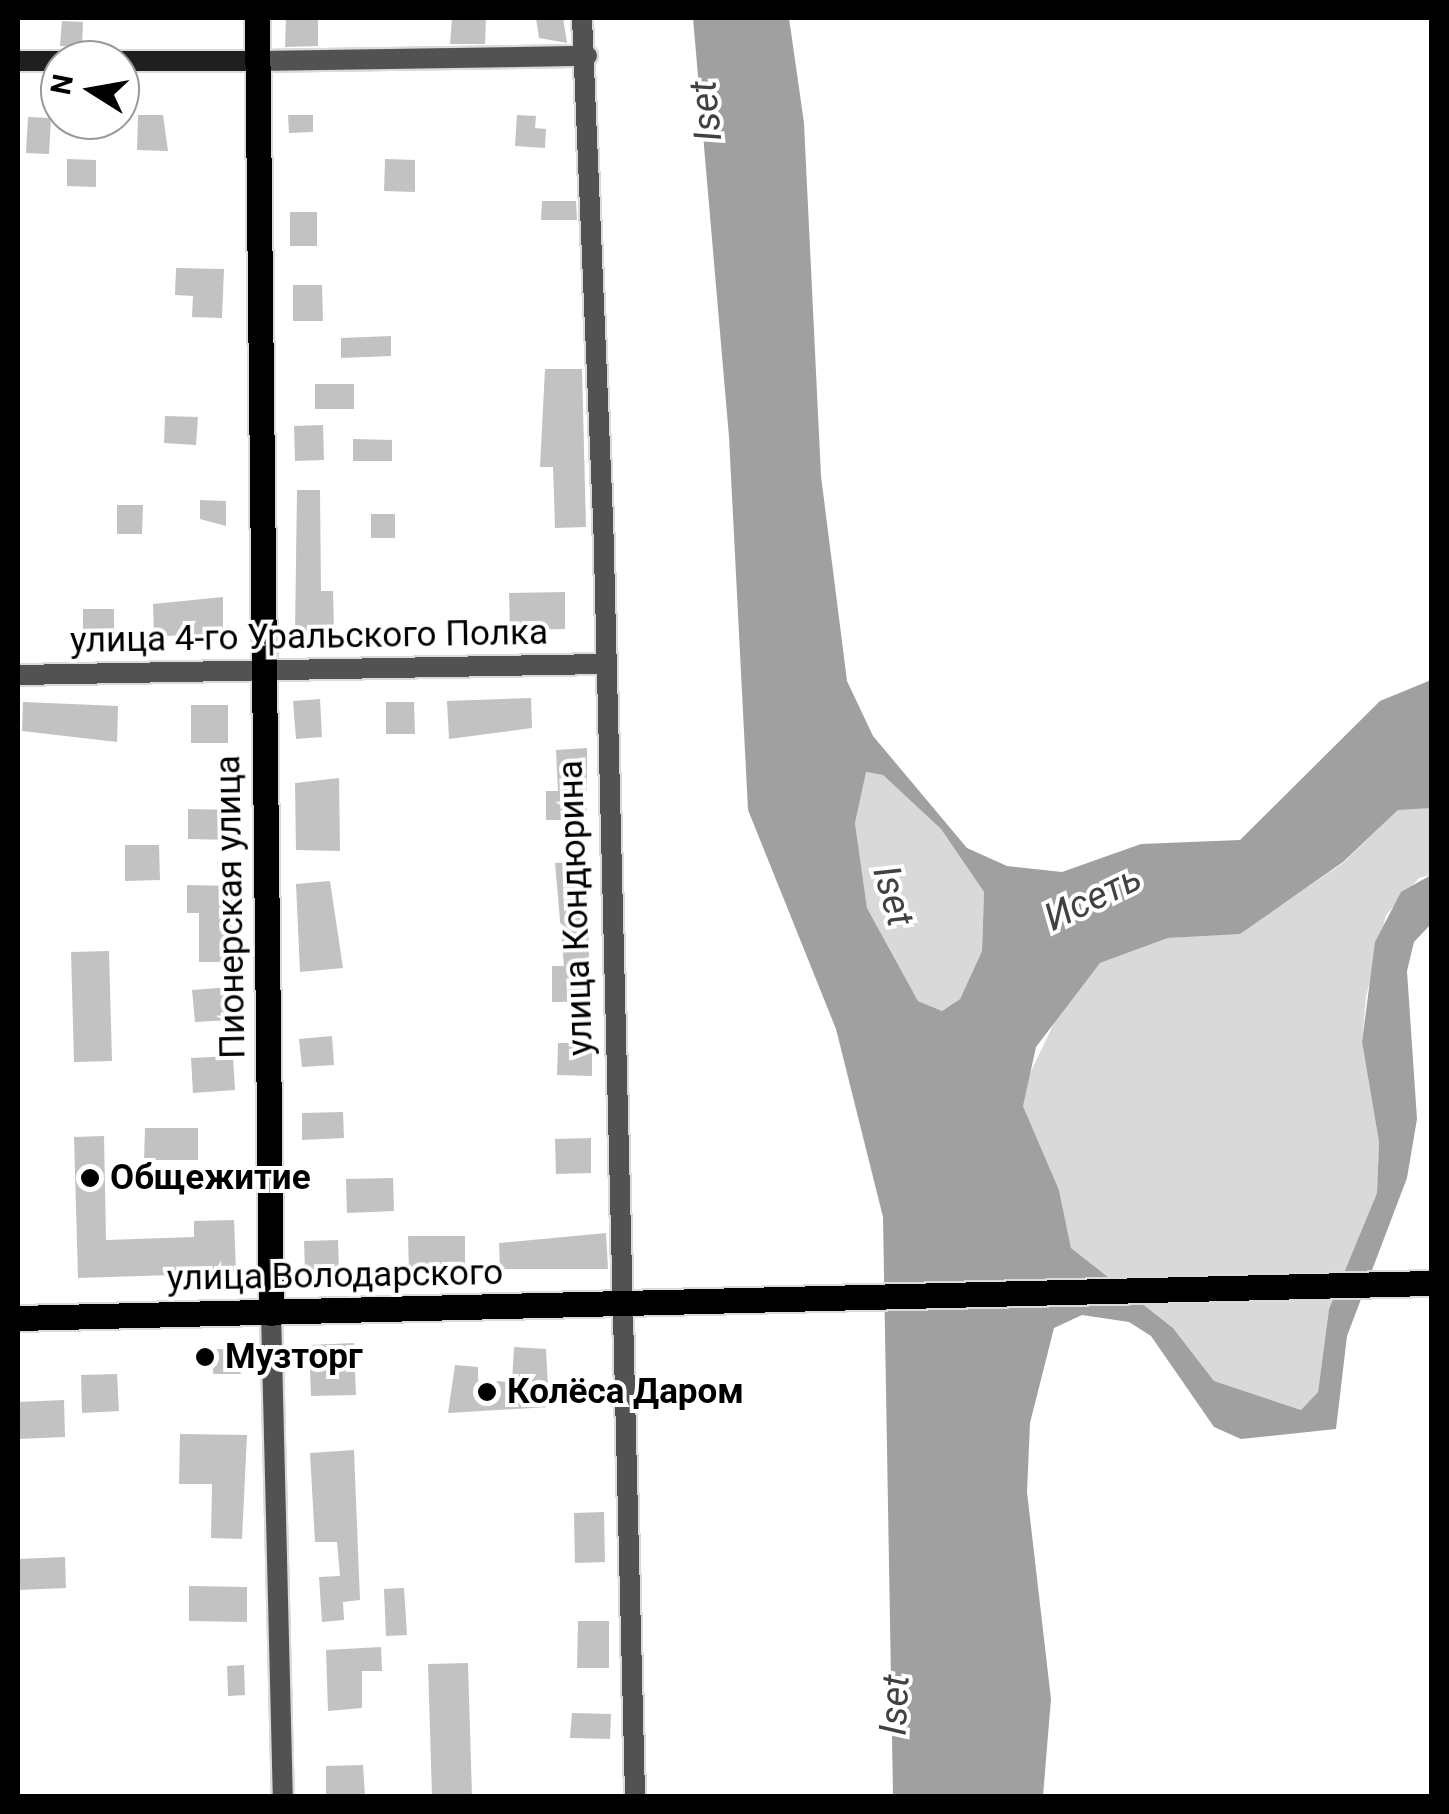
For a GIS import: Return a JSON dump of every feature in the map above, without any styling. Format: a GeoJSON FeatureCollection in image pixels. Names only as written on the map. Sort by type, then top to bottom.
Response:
{"type":"FeatureCollection","features":[{"type":"Feature","properties":{"kind":"main road","name":"Пионерская улица"},"geometry":{"type":"LineString","coordinates":[[257,18],[270,1313]]}},
{"type":"Feature","properties":{"kind":"main road"},"geometry":{"type":"LineString","coordinates":[[140,61],[258,61]]}},
{"type":"Feature","properties":{"kind":"main road","name":"улица Володарского"},"geometry":{"type":"LineString","coordinates":[[18,1318],[1432,1283]]}},
{"type":"Feature","properties":{"kind":"street","name":"улица Кондюрина"},"geometry":{"type":"LineString","coordinates":[[582,18],[588,56],[635,1796]]}},
{"type":"Feature","properties":{"kind":"street"},"geometry":{"type":"LineString","coordinates":[[258,61],[588,56]]}},
{"type":"Feature","properties":{"kind":"street","name":"улица 4-го Уральского Полка"},"geometry":{"type":"LineString","coordinates":[[18,675],[602,664]]}},
{"type":"Feature","properties":{"kind":"street","name":"Пионерская улица"},"geometry":{"type":"LineString","coordinates":[[270,1313],[283,1796]]}},
{"type":"Feature","properties":{"kind":"shaded area"},"geometry":{"type":"Polygon","coordinates":[[[865,772],[883,775],[941,829],[984,892],[982,951],[960,999],[942,1011],[918,1001],[867,908],[855,823],[865,772]]]}},
{"type":"Feature","properties":{"kind":"shaded area"},"geometry":{"type":"Polygon","coordinates":[[[1431,808],[1431,875],[1419,878],[1386,915],[1366,997],[1362,1042],[1379,1142],[1377,1193],[1329,1309],[1318,1392],[1301,1410],[1214,1381],[1173,1328],[1071,1248],[1059,1190],[1023,1106],[1024,1086],[1064,1002],[1100,963],[1168,938],[1240,933],[1343,863],[1398,810],[1431,808]]]}},
{"type":"Feature","properties":{"kind":"water"},"geometry":{"type":"Polygon","coordinates":[[[693,18],[789,18],[804,123],[821,476],[847,681],[873,736],[967,848],[1007,866],[1062,872],[1141,844],[1240,840],[1380,701],[1431,680],[1431,808],[1398,810],[1343,862],[1240,934],[1168,938],[1100,963],[1036,1047],[1023,1106],[1059,1190],[1071,1248],[1173,1328],[1214,1381],[1301,1410],[1318,1392],[1329,1309],[1377,1193],[1379,1142],[1362,1042],[1375,942],[1401,892],[1431,875],[1431,924],[1414,942],[1407,971],[1417,1119],[1407,1178],[1347,1336],[1336,1429],[1241,1439],[1214,1427],[1151,1336],[1129,1322],[1082,1315],[1054,1328],[1030,1423],[1027,1492],[1051,1699],[1043,1796],[893,1796],[883,1217],[836,1029],[748,810],[729,437],[693,18]],[[866,772],[855,823],[867,908],[918,1001],[942,1011],[960,999],[982,951],[984,892],[941,829],[883,775],[866,772]]]}},
{"type":"Feature","properties":{"kind":"building"},"geometry":{"type":"Polygon","coordinates":[[[286,18],[318,18],[318,46],[285,47],[286,18]]]}},
{"type":"Feature","properties":{"kind":"building"},"geometry":{"type":"Polygon","coordinates":[[[452,18],[486,18],[485,44],[450,44],[452,18]]]}},
{"type":"Feature","properties":{"kind":"building"},"geometry":{"type":"Polygon","coordinates":[[[536,18],[563,18],[567,43],[539,38],[536,18]]]}},
{"type":"Feature","properties":{"kind":"building"},"geometry":{"type":"Polygon","coordinates":[[[62,21],[83,22],[82,40],[60,40],[62,21]]]}},
{"type":"Feature","properties":{"kind":"building"},"geometry":{"type":"Polygon","coordinates":[[[140,115],[163,115],[168,151],[137,150],[140,115]]]}},
{"type":"Feature","properties":{"kind":"building"},"geometry":{"type":"Polygon","coordinates":[[[288,115],[313,115],[313,132],[289,133],[288,115]]]}},
{"type":"Feature","properties":{"kind":"building"},"geometry":{"type":"Polygon","coordinates":[[[517,115],[536,116],[535,128],[546,129],[545,148],[515,146],[517,115]]]}},
{"type":"Feature","properties":{"kind":"building"},"geometry":{"type":"Polygon","coordinates":[[[28,117],[40,118],[40,140],[50,140],[49,154],[26,153],[28,117]]]}},
{"type":"Feature","properties":{"kind":"building"},"geometry":{"type":"Polygon","coordinates":[[[67,159],[96,160],[96,187],[67,186],[67,159]]]}},
{"type":"Feature","properties":{"kind":"building"},"geometry":{"type":"Polygon","coordinates":[[[385,159],[415,160],[415,192],[384,191],[385,159]]]}},
{"type":"Feature","properties":{"kind":"building"},"geometry":{"type":"Polygon","coordinates":[[[542,201],[576,201],[577,220],[541,220],[542,201]]]}},
{"type":"Feature","properties":{"kind":"building"},"geometry":{"type":"Polygon","coordinates":[[[290,212],[317,212],[317,246],[290,246],[290,212]]]}},
{"type":"Feature","properties":{"kind":"building"},"geometry":{"type":"Polygon","coordinates":[[[176,268],[224,269],[222,318],[192,317],[193,296],[175,295],[176,268]]]}},
{"type":"Feature","properties":{"kind":"building"},"geometry":{"type":"Polygon","coordinates":[[[293,285],[322,285],[323,321],[293,321],[293,285]]]}},
{"type":"Feature","properties":{"kind":"building"},"geometry":{"type":"Polygon","coordinates":[[[391,336],[391,356],[341,358],[341,338],[391,336]]]}},
{"type":"Feature","properties":{"kind":"building"},"geometry":{"type":"Polygon","coordinates":[[[545,369],[582,369],[586,527],[555,528],[553,467],[540,467],[545,369]]]}},
{"type":"Feature","properties":{"kind":"building"},"geometry":{"type":"Polygon","coordinates":[[[315,384],[354,384],[354,409],[315,409],[315,384]]]}},
{"type":"Feature","properties":{"kind":"building"},"geometry":{"type":"Polygon","coordinates":[[[165,416],[198,417],[196,445],[164,443],[165,416]]]}},
{"type":"Feature","properties":{"kind":"building"},"geometry":{"type":"Polygon","coordinates":[[[323,425],[324,460],[295,461],[294,426],[323,425]]]}},
{"type":"Feature","properties":{"kind":"building"},"geometry":{"type":"Polygon","coordinates":[[[353,439],[392,440],[392,461],[353,461],[353,439]]]}},
{"type":"Feature","properties":{"kind":"building"},"geometry":{"type":"Polygon","coordinates":[[[297,490],[320,490],[321,591],[333,591],[334,632],[295,633],[297,490]]]}},
{"type":"Feature","properties":{"kind":"building"},"geometry":{"type":"Polygon","coordinates":[[[200,500],[226,501],[226,526],[200,519],[200,500]]]}},
{"type":"Feature","properties":{"kind":"building"},"geometry":{"type":"Polygon","coordinates":[[[117,505],[143,505],[142,534],[117,534],[117,505]]]}},
{"type":"Feature","properties":{"kind":"building"},"geometry":{"type":"Polygon","coordinates":[[[371,514],[395,514],[395,538],[371,538],[371,514]]]}},
{"type":"Feature","properties":{"kind":"building"},"geometry":{"type":"Polygon","coordinates":[[[565,592],[565,629],[510,630],[509,593],[565,592]]]}},
{"type":"Feature","properties":{"kind":"building"},"geometry":{"type":"Polygon","coordinates":[[[223,597],[223,635],[154,636],[153,604],[223,597]]]}},
{"type":"Feature","properties":{"kind":"building"},"geometry":{"type":"Polygon","coordinates":[[[83,609],[114,609],[114,638],[83,638],[83,609]]]}},
{"type":"Feature","properties":{"kind":"building"},"geometry":{"type":"Polygon","coordinates":[[[531,698],[532,728],[449,739],[447,701],[531,698]]]}},
{"type":"Feature","properties":{"kind":"building"},"geometry":{"type":"Polygon","coordinates":[[[320,699],[322,737],[296,739],[293,701],[320,699]]]}},
{"type":"Feature","properties":{"kind":"building"},"geometry":{"type":"Polygon","coordinates":[[[23,702],[118,706],[117,742],[22,731],[23,702]]]}},
{"type":"Feature","properties":{"kind":"building"},"geometry":{"type":"Polygon","coordinates":[[[386,702],[414,702],[415,734],[386,734],[386,702]]]}},
{"type":"Feature","properties":{"kind":"building"},"geometry":{"type":"Polygon","coordinates":[[[191,705],[228,705],[228,743],[191,743],[191,705]]]}},
{"type":"Feature","properties":{"kind":"building"},"geometry":{"type":"Polygon","coordinates":[[[587,748],[587,820],[546,820],[546,791],[558,791],[556,750],[587,748]]]}},
{"type":"Feature","properties":{"kind":"building"},"geometry":{"type":"Polygon","coordinates":[[[339,778],[340,851],[296,850],[295,783],[339,778]]]}},
{"type":"Feature","properties":{"kind":"building"},"geometry":{"type":"Polygon","coordinates":[[[188,809],[232,810],[232,840],[188,839],[188,809]]]}},
{"type":"Feature","properties":{"kind":"building"},"geometry":{"type":"Polygon","coordinates":[[[125,845],[159,845],[160,880],[125,881],[125,845]]]}},
{"type":"Feature","properties":{"kind":"building"},"geometry":{"type":"Polygon","coordinates":[[[587,861],[590,1002],[552,1002],[552,966],[564,966],[555,863],[587,861]]]}},
{"type":"Feature","properties":{"kind":"building"},"geometry":{"type":"Polygon","coordinates":[[[330,881],[343,968],[300,972],[296,884],[330,881]]]}},
{"type":"Feature","properties":{"kind":"building"},"geometry":{"type":"Polygon","coordinates":[[[187,885],[232,886],[231,962],[199,962],[199,913],[187,913],[187,885]]]}},
{"type":"Feature","properties":{"kind":"building"},"geometry":{"type":"Polygon","coordinates":[[[109,951],[112,1061],[74,1062],[71,952],[109,951]]]}},
{"type":"Feature","properties":{"kind":"building"},"geometry":{"type":"Polygon","coordinates":[[[230,987],[232,1020],[195,1022],[192,990],[230,987]]]}},
{"type":"Feature","properties":{"kind":"building"},"geometry":{"type":"Polygon","coordinates":[[[332,1036],[334,1065],[302,1067],[299,1039],[332,1036]]]}},
{"type":"Feature","properties":{"kind":"building"},"geometry":{"type":"Polygon","coordinates":[[[558,1043],[592,1043],[592,1076],[557,1075],[558,1043]]]}},
{"type":"Feature","properties":{"kind":"building"},"geometry":{"type":"Polygon","coordinates":[[[233,1056],[235,1090],[193,1093],[191,1058],[233,1056]]]}},
{"type":"Feature","properties":{"kind":"building"},"geometry":{"type":"Polygon","coordinates":[[[343,1112],[344,1138],[302,1140],[302,1113],[343,1112]]]}},
{"type":"Feature","properties":{"kind":"building"},"geometry":{"type":"Polygon","coordinates":[[[145,1128],[198,1128],[198,1160],[144,1160],[145,1128]]]}},
{"type":"Feature","properties":{"kind":"building","name":"Общежитие"},"geometry":{"type":"Polygon","coordinates":[[[104,1136],[106,1240],[194,1237],[194,1221],[234,1220],[236,1273],[78,1278],[74,1137],[104,1136]]]}},
{"type":"Feature","properties":{"kind":"building"},"geometry":{"type":"Polygon","coordinates":[[[591,1138],[591,1173],[556,1174],[555,1139],[591,1138]]]}},
{"type":"Feature","properties":{"kind":"building"},"geometry":{"type":"Polygon","coordinates":[[[393,1178],[394,1211],[347,1213],[346,1179],[393,1178]]]}},
{"type":"Feature","properties":{"kind":"building"},"geometry":{"type":"Polygon","coordinates":[[[606,1233],[608,1269],[500,1269],[499,1243],[606,1233]]]}},
{"type":"Feature","properties":{"kind":"building"},"geometry":{"type":"Polygon","coordinates":[[[408,1236],[465,1236],[465,1272],[409,1273],[408,1236]]]}},
{"type":"Feature","properties":{"kind":"building"},"geometry":{"type":"Polygon","coordinates":[[[338,1240],[339,1272],[305,1273],[304,1241],[338,1240]]]}},
{"type":"Feature","properties":{"kind":"building"},"geometry":{"type":"Polygon","coordinates":[[[354,1343],[356,1395],[311,1396],[309,1345],[354,1343]]]}},
{"type":"Feature","properties":{"kind":"building"},"geometry":{"type":"Polygon","coordinates":[[[514,1347],[546,1349],[549,1407],[448,1413],[455,1365],[478,1367],[478,1380],[512,1382],[514,1347]]]}},
{"type":"Feature","properties":{"kind":"building"},"geometry":{"type":"Polygon","coordinates":[[[213,1349],[241,1349],[241,1374],[213,1374],[213,1349]]]}},
{"type":"Feature","properties":{"kind":"building"},"geometry":{"type":"Polygon","coordinates":[[[117,1374],[119,1411],[82,1413],[81,1375],[117,1374]]]}},
{"type":"Feature","properties":{"kind":"building"},"geometry":{"type":"Polygon","coordinates":[[[64,1400],[65,1437],[18,1439],[18,1402],[64,1400]]]}},
{"type":"Feature","properties":{"kind":"building"},"geometry":{"type":"Polygon","coordinates":[[[180,1434],[247,1435],[242,1539],[211,1538],[212,1484],[179,1484],[180,1434]]]}},
{"type":"Feature","properties":{"kind":"building"},"geometry":{"type":"Polygon","coordinates":[[[354,1450],[360,1600],[343,1602],[344,1620],[322,1622],[319,1577],[340,1576],[337,1542],[315,1542],[310,1453],[354,1450]]]}},
{"type":"Feature","properties":{"kind":"building"},"geometry":{"type":"Polygon","coordinates":[[[604,1512],[605,1562],[575,1563],[574,1513],[604,1512]]]}},
{"type":"Feature","properties":{"kind":"building"},"geometry":{"type":"Polygon","coordinates":[[[65,1557],[66,1588],[18,1590],[18,1559],[65,1557]]]}},
{"type":"Feature","properties":{"kind":"building"},"geometry":{"type":"Polygon","coordinates":[[[189,1586],[247,1587],[247,1622],[189,1621],[189,1586]]]}},
{"type":"Feature","properties":{"kind":"building"},"geometry":{"type":"Polygon","coordinates":[[[404,1588],[407,1635],[386,1636],[384,1589],[404,1588]]]}},
{"type":"Feature","properties":{"kind":"building"},"geometry":{"type":"Polygon","coordinates":[[[578,1621],[609,1621],[609,1668],[577,1668],[578,1621]]]}},
{"type":"Feature","properties":{"kind":"building"},"geometry":{"type":"Polygon","coordinates":[[[381,1647],[382,1671],[362,1671],[362,1708],[328,1711],[326,1650],[381,1647]]]}},
{"type":"Feature","properties":{"kind":"building"},"geometry":{"type":"Polygon","coordinates":[[[468,1663],[472,1796],[432,1796],[428,1664],[468,1663]]]}},
{"type":"Feature","properties":{"kind":"building"},"geometry":{"type":"Polygon","coordinates":[[[244,1665],[245,1695],[228,1696],[227,1666],[244,1665]]]}},
{"type":"Feature","properties":{"kind":"building"},"geometry":{"type":"Polygon","coordinates":[[[572,1713],[611,1714],[610,1739],[570,1738],[572,1713]]]}},
{"type":"Feature","properties":{"kind":"building"},"geometry":{"type":"Polygon","coordinates":[[[363,1765],[365,1796],[326,1796],[326,1766],[363,1765]]]}},
{"type":"Feature","properties":{"kind":"place","name":"Общежитие"},"geometry":{"type":"Point","coordinates":[90,1178]}},
{"type":"Feature","properties":{"kind":"place","name":"Музторг"},"geometry":{"type":"Point","coordinates":[205,1357]}},
{"type":"Feature","properties":{"kind":"place","name":"Колёса Даром"},"geometry":{"type":"Point","coordinates":[487,1392]}},
{"type":"Feature","properties":{"kind":"water label","name":"Iset"},"geometry":{"type":"Point","coordinates":[706,111]}},
{"type":"Feature","properties":{"kind":"water label","name":"Iset"},"geometry":{"type":"Point","coordinates":[893,896]}},
{"type":"Feature","properties":{"kind":"water label","name":"Исеть"},"geometry":{"type":"Point","coordinates":[1093,898]}},
{"type":"Feature","properties":{"kind":"water label","name":"Iset"},"geometry":{"type":"Point","coordinates":[895,1705]}}]}
